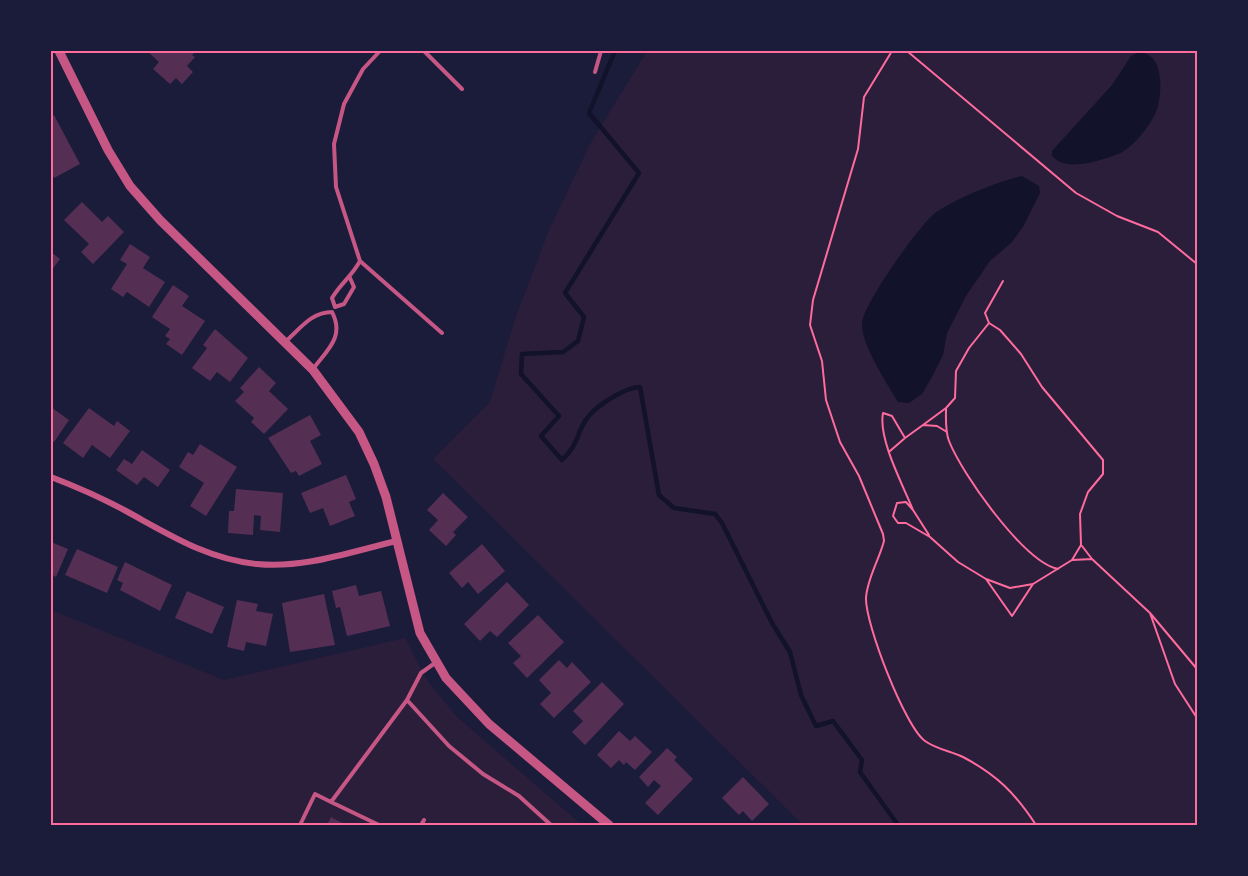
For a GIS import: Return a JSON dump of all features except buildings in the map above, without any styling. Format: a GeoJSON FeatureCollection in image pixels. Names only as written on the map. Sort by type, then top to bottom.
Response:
{"type":"FeatureCollection","features":[{"type":"Feature","properties":{"kind":"street"},"geometry":{"type":"LineString","coordinates":[[59,51],[108,150],[130,186],[160,220],[312,370],[359,432],[374,464],[397,541],[417,623],[436,663],[457,692],[489,724],[609,825]]}},
{"type":"Feature","properties":{"kind":"street"},"geometry":{"type":"LineString","coordinates":[[51,477],[126,511],[173,539],[216,557],[259,564],[301,562],[397,541]]}},
{"type":"Feature","properties":{"kind":"lane"},"geometry":{"type":"LineString","coordinates":[[380,51],[363,69],[344,104],[334,144],[336,187],[360,261],[442,333]]}},
{"type":"Feature","properties":{"kind":"lane"},"geometry":{"type":"LineString","coordinates":[[424,51],[462,89]]}},
{"type":"Feature","properties":{"kind":"lane"},"geometry":{"type":"LineString","coordinates":[[595,72],[601,51]]}},
{"type":"Feature","properties":{"kind":"lane"},"geometry":{"type":"LineString","coordinates":[[312,370],[336,338],[338,326],[332,298],[343,281],[350,278],[360,261]]}},
{"type":"Feature","properties":{"kind":"lane"},"geometry":{"type":"LineString","coordinates":[[285,343],[311,317],[320,312],[334,310],[344,304],[354,287],[350,278]]}},
{"type":"Feature","properties":{"kind":"lane"},"geometry":{"type":"LineString","coordinates":[[331,802],[406,700],[421,673],[436,663]]}},
{"type":"Feature","properties":{"kind":"lane"},"geometry":{"type":"LineString","coordinates":[[406,700],[449,746],[483,774],[519,796],[552,825]]}},
{"type":"Feature","properties":{"kind":"lane"},"geometry":{"type":"LineString","coordinates":[[300,825],[315,794],[379,825]]}},
{"type":"Feature","properties":{"kind":"path"},"geometry":{"type":"LineString","coordinates":[[892,51],[864,97],[858,149],[813,300],[810,325],[822,361],[826,400],[840,442],[859,476],[883,534],[884,541],[868,589],[866,604],[880,654],[901,704],[917,735],[934,747],[964,758],[1012,791],[1036,825]]}},
{"type":"Feature","properties":{"kind":"path"},"geometry":{"type":"LineString","coordinates":[[907,51],[1076,193],[1117,216],[1158,231],[1197,264]]}},
{"type":"Feature","properties":{"kind":"path"},"geometry":{"type":"LineString","coordinates":[[930,537],[906,502],[897,503],[893,516],[898,523],[906,523],[930,537],[958,561],[986,579],[1010,588],[1034,584],[1072,560],[1081,545],[1080,514],[1088,492],[1103,474],[1103,460],[1042,387],[1021,354],[1000,330],[989,323],[985,312],[1004,281]]}},
{"type":"Feature","properties":{"kind":"path"},"geometry":{"type":"LineString","coordinates":[[890,451],[946,408],[955,398],[956,372],[969,348],[989,323]]}},
{"type":"Feature","properties":{"kind":"path"},"geometry":{"type":"LineString","coordinates":[[946,408],[947,432],[969,478],[1030,552],[1047,567],[1058,569]]}},
{"type":"Feature","properties":{"kind":"path"},"geometry":{"type":"LineString","coordinates":[[905,438],[892,416],[883,413],[881,422],[913,510]]}},
{"type":"Feature","properties":{"kind":"path"},"geometry":{"type":"LineString","coordinates":[[923,425],[937,426],[947,432]]}},
{"type":"Feature","properties":{"kind":"path"},"geometry":{"type":"LineString","coordinates":[[1081,545],[1092,559],[1150,613],[1197,669]]}},
{"type":"Feature","properties":{"kind":"path"},"geometry":{"type":"LineString","coordinates":[[1072,560],[1092,559]]}},
{"type":"Feature","properties":{"kind":"path"},"geometry":{"type":"LineString","coordinates":[[986,579],[1012,616],[1034,584]]}},
{"type":"Feature","properties":{"kind":"path"},"geometry":{"type":"LineString","coordinates":[[1150,613],[1175,684],[1197,718]]}},
{"type":"Feature","properties":{"kind":"shaded area"},"geometry":{"type":"Polygon","coordinates":[[[647,51],[1197,51],[1197,825],[803,825],[433,459],[490,402],[515,319],[549,230],[590,144],[647,51]]]}},
{"type":"Feature","properties":{"kind":"shaded area"},"geometry":{"type":"Polygon","coordinates":[[[1139,52],[1153,59],[1157,65],[1160,82],[1156,112],[1143,132],[1132,145],[1121,153],[1095,162],[1066,164],[1058,161],[1052,156],[1052,151],[1112,85],[1131,56],[1139,52]]]}},
{"type":"Feature","properties":{"kind":"shaded area"},"geometry":{"type":"Polygon","coordinates":[[[1022,176],[1039,186],[1040,193],[1023,227],[1011,243],[990,261],[966,296],[947,333],[943,355],[922,394],[909,403],[898,402],[876,364],[863,333],[864,315],[871,301],[904,250],[934,214],[976,191],[1022,176]]]}},
{"type":"Feature","properties":{"kind":"shaded area"},"geometry":{"type":"Polygon","coordinates":[[[51,610],[224,680],[405,638],[427,680],[456,716],[582,825],[51,825],[51,610]]]}},
{"type":"Feature","properties":{"kind":"waterway"},"geometry":{"type":"LineString","coordinates":[[615,51],[589,113],[639,173],[565,293],[584,317],[578,341],[563,352],[522,354],[521,374],[559,416],[541,436],[562,460],[572,449],[584,423],[592,412],[620,393],[640,387],[659,495],[674,508],[715,514],[722,523],[772,623],[790,652],[801,695],[816,726],[833,721],[862,760],[860,772],[898,825]]}}]}
